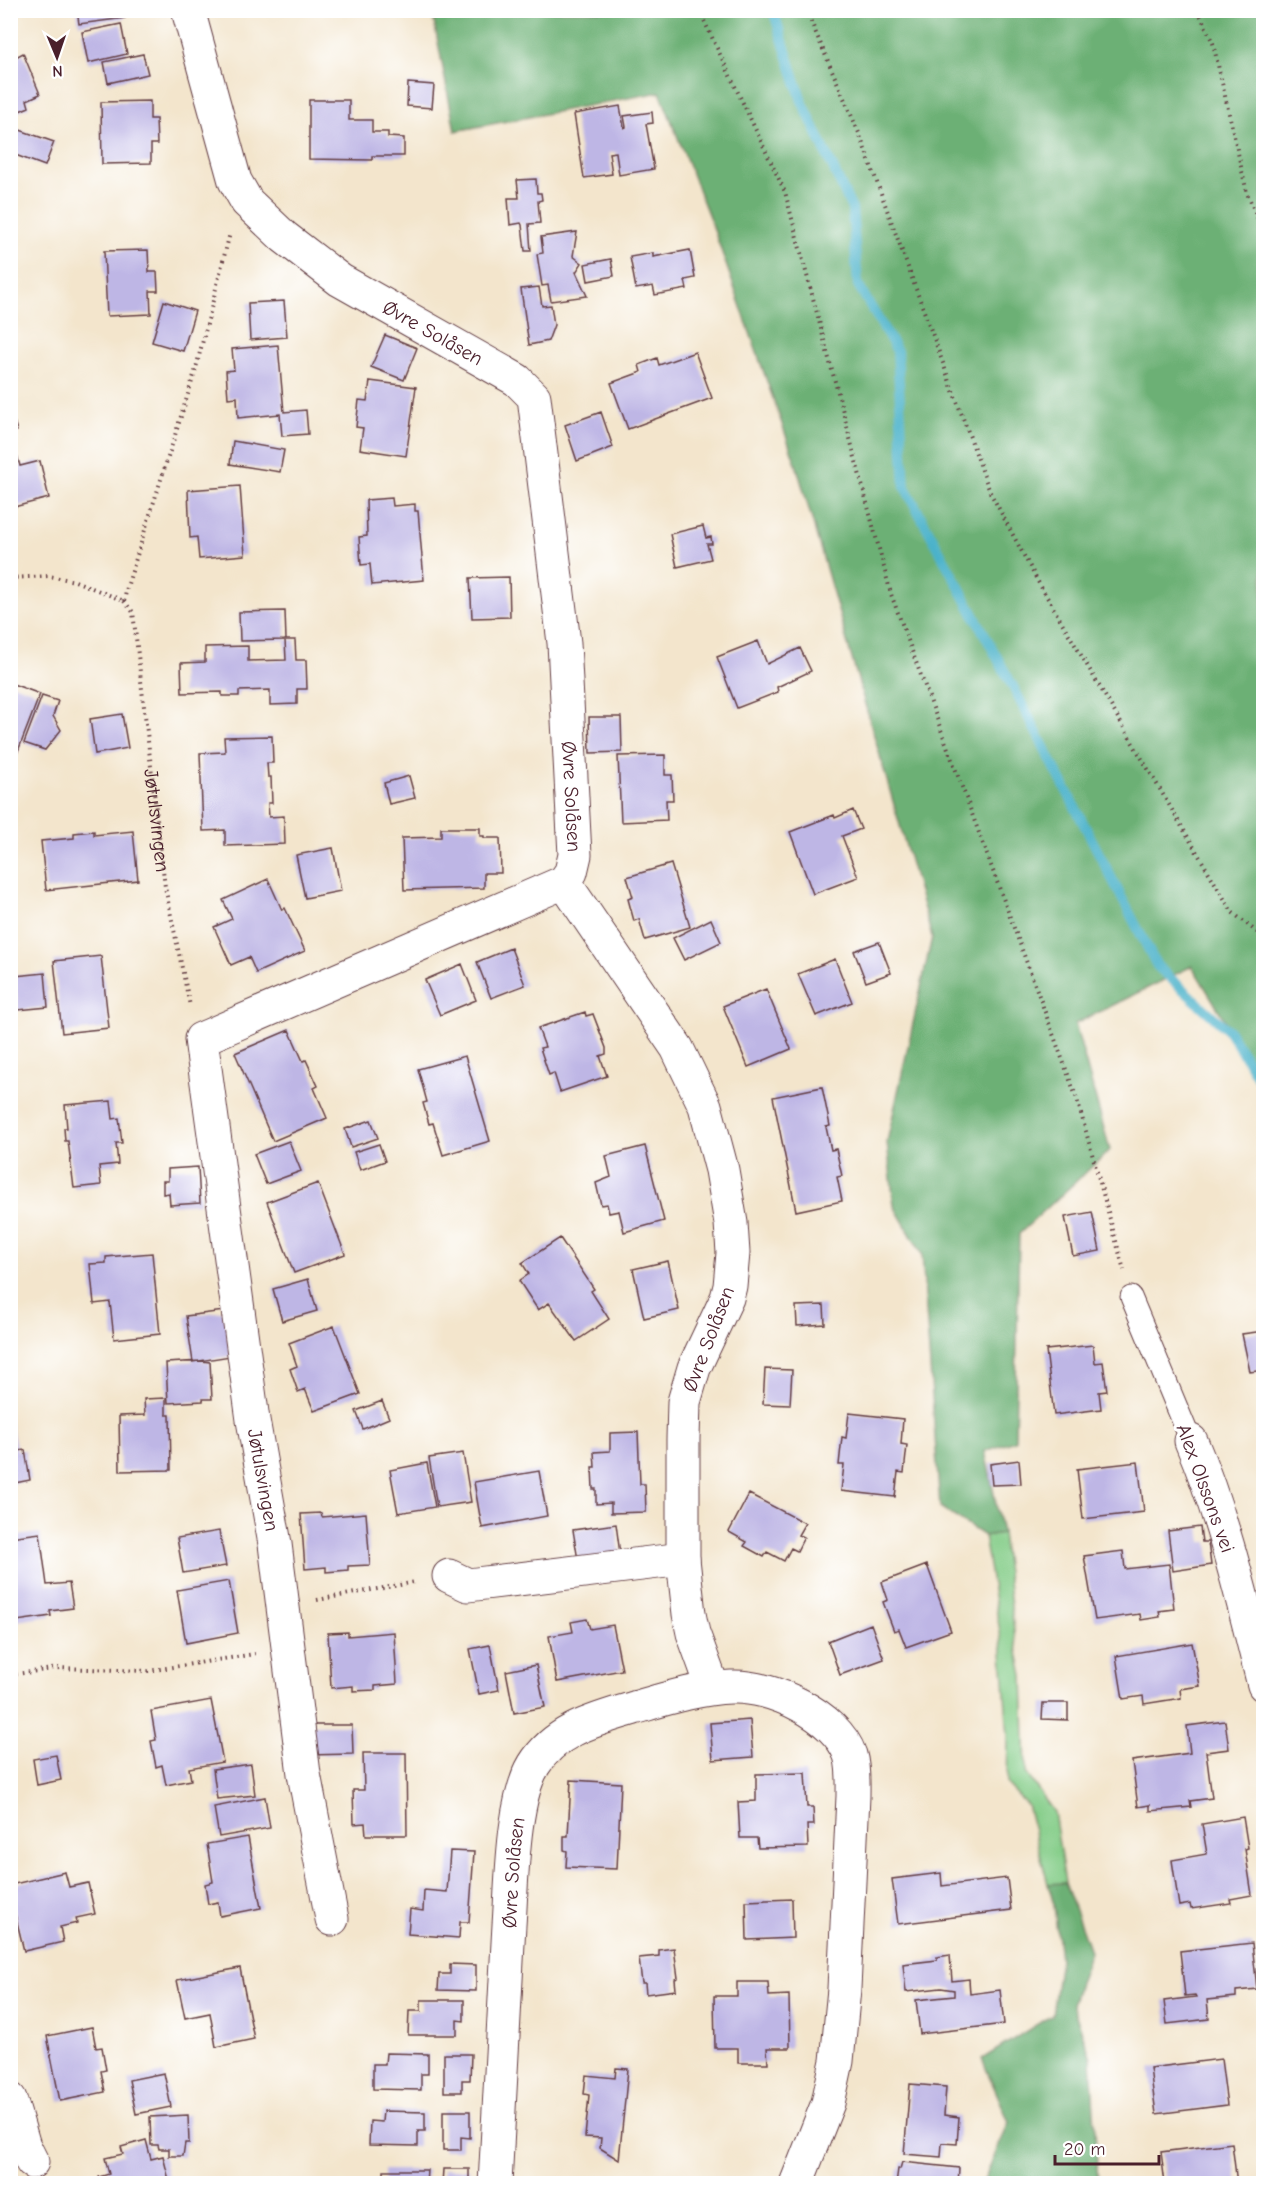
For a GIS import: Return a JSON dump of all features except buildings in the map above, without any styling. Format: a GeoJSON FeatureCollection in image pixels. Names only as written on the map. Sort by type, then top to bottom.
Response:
{"type":"FeatureCollection","features":[{"type":"Feature","properties":{"kind":"street","name":"Øvre Solåsen"},"geometry":{"type":"LineString","coordinates":[[188,10],[235,181],[247,202],[284,237],[340,280],[517,380],[534,397],[565,654],[575,855],[571,872],[564,882],[677,1048],[705,1106],[722,1170],[731,1223],[733,1253],[727,1298],[694,1368],[684,1402],[683,1559],[693,1634],[713,1688]]}},
{"type":"Feature","properties":{"kind":"street"},"geometry":{"type":"LineString","coordinates":[[201,1039],[564,882]]}},
{"type":"Feature","properties":{"kind":"street","name":"Jøtulsvingen"},"geometry":{"type":"LineString","coordinates":[[201,1039],[253,1420],[275,1544],[304,1774],[332,1918]]}},
{"type":"Feature","properties":{"kind":"street","name":"Alex Olssons vei"},"geometry":{"type":"LineString","coordinates":[[1191,1441],[1225,1531],[1263,1685]]}},
{"type":"Feature","properties":{"kind":"street"},"geometry":{"type":"LineString","coordinates":[[449,1576],[468,1585],[683,1559]]}},
{"type":"Feature","properties":{"kind":"street","name":"Øvre Solåsen"},"geometry":{"type":"LineString","coordinates":[[495,2184],[513,1857],[524,1791],[533,1767],[553,1742],[581,1726],[651,1703],[713,1688],[747,1687],[792,1702],[822,1718],[832,1727],[850,1754],[852,1765],[853,1796],[842,2010],[837,2061],[828,2103],[819,2130],[796,2184]]}},
{"type":"Feature","properties":{"kind":"street"},"geometry":{"type":"LineString","coordinates":[[10,2099],[24,2146],[32,2162]]}},
{"type":"Feature","properties":{"kind":"lane","name":"Alex Olssons vei"},"geometry":{"type":"LineString","coordinates":[[1131,1297],[1191,1441]]}},
{"type":"Feature","properties":{"kind":"path"},"geometry":{"type":"LineString","coordinates":[[699,10],[785,192],[891,594],[1077,1100],[1131,1297]]}},
{"type":"Feature","properties":{"kind":"path"},"geometry":{"type":"LineString","coordinates":[[806,10],[859,133],[990,492],[1037,580],[1232,912],[1263,938]]}},
{"type":"Feature","properties":{"kind":"path"},"geometry":{"type":"LineString","coordinates":[[1198,10],[1213,43],[1247,193],[1263,234]]}},
{"type":"Feature","properties":{"kind":"path"},"geometry":{"type":"LineString","coordinates":[[10,578],[49,576],[75,581],[124,601],[195,372],[231,231],[247,202]]}},
{"type":"Feature","properties":{"kind":"path","name":"Jøtulsvingen"},"geometry":{"type":"LineString","coordinates":[[124,601],[133,612],[165,886],[191,1013],[201,1039]]}},
{"type":"Feature","properties":{"kind":"path"},"geometry":{"type":"LineString","coordinates":[[283,1607],[449,1576]]}},
{"type":"Feature","properties":{"kind":"path"},"geometry":{"type":"LineString","coordinates":[[10,1675],[59,1668],[148,1671],[288,1648]]}},
{"type":"Feature","properties":{"kind":"green space"},"geometry":{"type":"Polygon","coordinates":[[[432,11],[1263,11],[1263,1083],[1192,966],[1075,1024],[1110,1150],[1019,1234],[1015,1441],[985,1451],[1002,1533],[984,1536],[940,1507],[922,1254],[894,1206],[887,1142],[932,937],[796,464],[713,227],[660,92],[455,131],[432,11]]]}},
{"type":"Feature","properties":{"kind":"green space"},"geometry":{"type":"Polygon","coordinates":[[[1002,1533],[1015,1638],[1023,1675],[1026,1773],[1054,1812],[1065,1883],[1048,1884],[1027,1805],[1007,1784],[1008,1737],[1001,1638],[984,1536],[1002,1533]]]}},
{"type":"Feature","properties":{"kind":"green space"},"geometry":{"type":"Polygon","coordinates":[[[1065,1883],[1090,1951],[1072,2004],[1091,2058],[1098,2183],[983,2183],[1009,2122],[982,2059],[1052,2015],[1060,1959],[1054,1905],[1048,1884],[1065,1883]]]}},
{"type":"Feature","properties":{"kind":"waterway"},"geometry":{"type":"LineString","coordinates":[[773,10],[802,101],[852,209],[858,285],[897,351],[905,487],[1012,685],[1157,966],[1229,1031],[1264,1088]]}}]}
